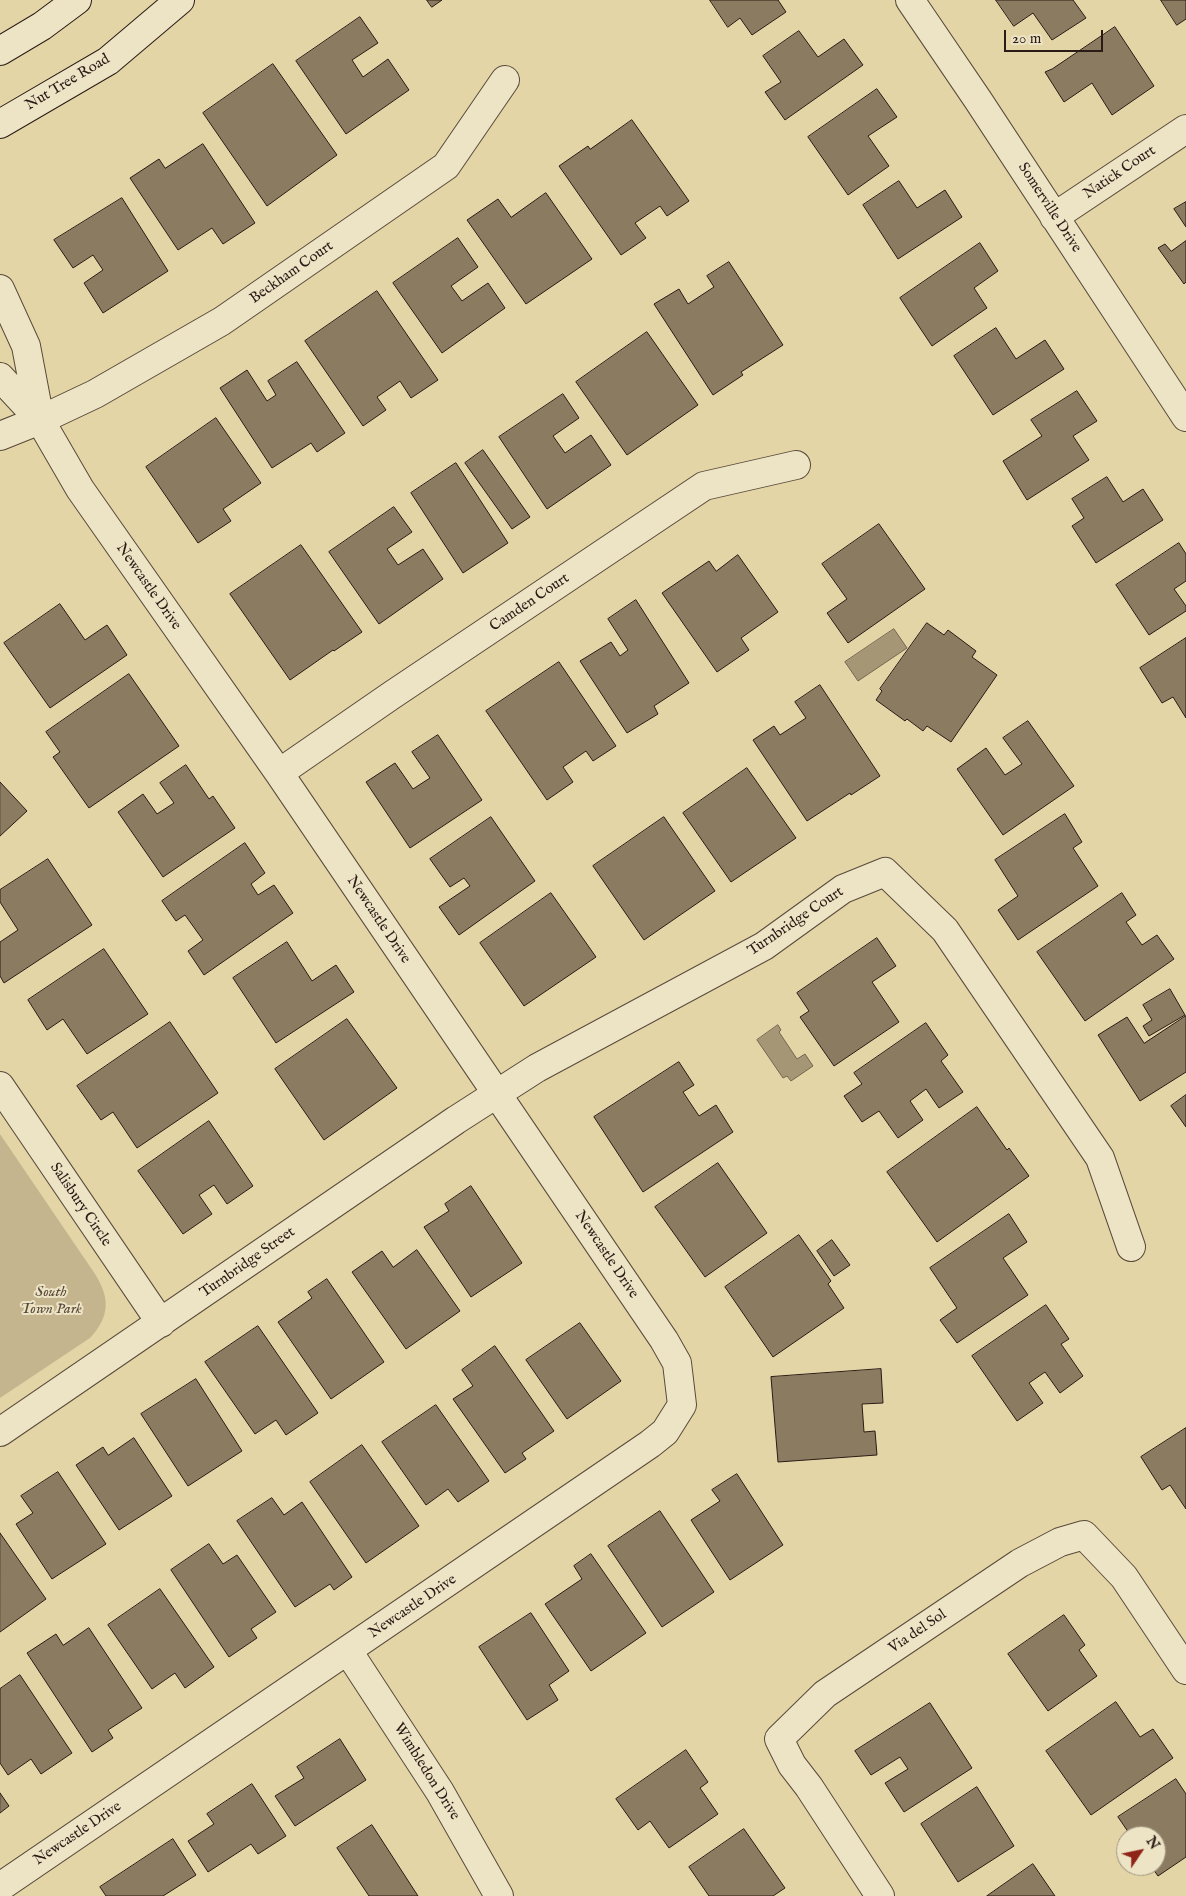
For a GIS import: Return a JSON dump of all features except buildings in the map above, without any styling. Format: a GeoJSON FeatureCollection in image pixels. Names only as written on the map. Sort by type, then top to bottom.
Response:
{"type":"FeatureCollection","features":[{"type":"Feature","properties":{"kind":"street"},"geometry":{"type":"LineString","coordinates":[[0,51],[42,26],[77,0]]}},
{"type":"Feature","properties":{"kind":"street","name":"Nut Tree Road"},"geometry":{"type":"LineString","coordinates":[[0,124],[108,61],[180,0]]}},
{"type":"Feature","properties":{"kind":"street","name":"Somerville Drive"},"geometry":{"type":"LineString","coordinates":[[910,0],[978,100],[1186,417]]}},
{"type":"Feature","properties":{"kind":"street","name":"Beckham Court"},"geometry":{"type":"LineString","coordinates":[[0,436],[40,420],[95,394],[222,321],[446,166],[505,80]]}},
{"type":"Feature","properties":{"kind":"street","name":"Natick Court"},"geometry":{"type":"LineString","coordinates":[[1054,217],[1186,128]]}},
{"type":"Feature","properties":{"kind":"street","name":"Newcastle Drive"},"geometry":{"type":"LineString","coordinates":[[0,289],[26,346],[40,420]]}},
{"type":"Feature","properties":{"kind":"street","name":"Newcastle Drive"},"geometry":{"type":"LineString","coordinates":[[0,377],[40,420],[80,489],[279,774],[668,1347],[677,1363],[682,1405],[665,1432],[650,1444],[0,1887]]}},
{"type":"Feature","properties":{"kind":"street","name":"Camden Court"},"geometry":{"type":"LineString","coordinates":[[279,774],[392,695],[704,486],[796,465]]}},
{"type":"Feature","properties":{"kind":"street","name":"Turnbridge Court"},"geometry":{"type":"LineString","coordinates":[[496,1094],[537,1068],[764,946],[843,889],[885,872],[944,930],[1100,1158],[1131,1247]]}},
{"type":"Feature","properties":{"kind":"street","name":"Salisbury Circle"},"geometry":{"type":"LineString","coordinates":[[0,1086],[161,1324]]}},
{"type":"Feature","properties":{"kind":"street","name":"Turnbridge Street"},"geometry":{"type":"LineString","coordinates":[[0,1432],[496,1094]]}},
{"type":"Feature","properties":{"kind":"street","name":"Via del Sol"},"geometry":{"type":"LineString","coordinates":[[880,1896],[809,1787],[792,1765],[779,1739],[825,1694],[1020,1563],[1060,1542],[1084,1535],[1124,1577],[1186,1670]]}},
{"type":"Feature","properties":{"kind":"street","name":"Wimbledon Drive"},"geometry":{"type":"LineString","coordinates":[[348,1651],[440,1792],[499,1896]]}},
{"type":"Feature","properties":{"kind":"green space","name":"South Town Park"},"geometry":{"type":"Polygon","coordinates":[[[0,1134],[95,1274],[103,1291],[106,1307],[97,1330],[90,1338],[0,1398],[0,1134]]]}},
{"type":"Feature","properties":{"kind":"shaded area"},"geometry":{"type":"Polygon","coordinates":[[[894,629],[907,648],[858,681],[845,662],[894,629]]]}},
{"type":"Feature","properties":{"kind":"shaded area"},"geometry":{"type":"Polygon","coordinates":[[[778,1025],[781,1030],[779,1032],[797,1059],[805,1054],[813,1066],[791,1081],[787,1076],[783,1078],[757,1040],[778,1025]]]}}]}
